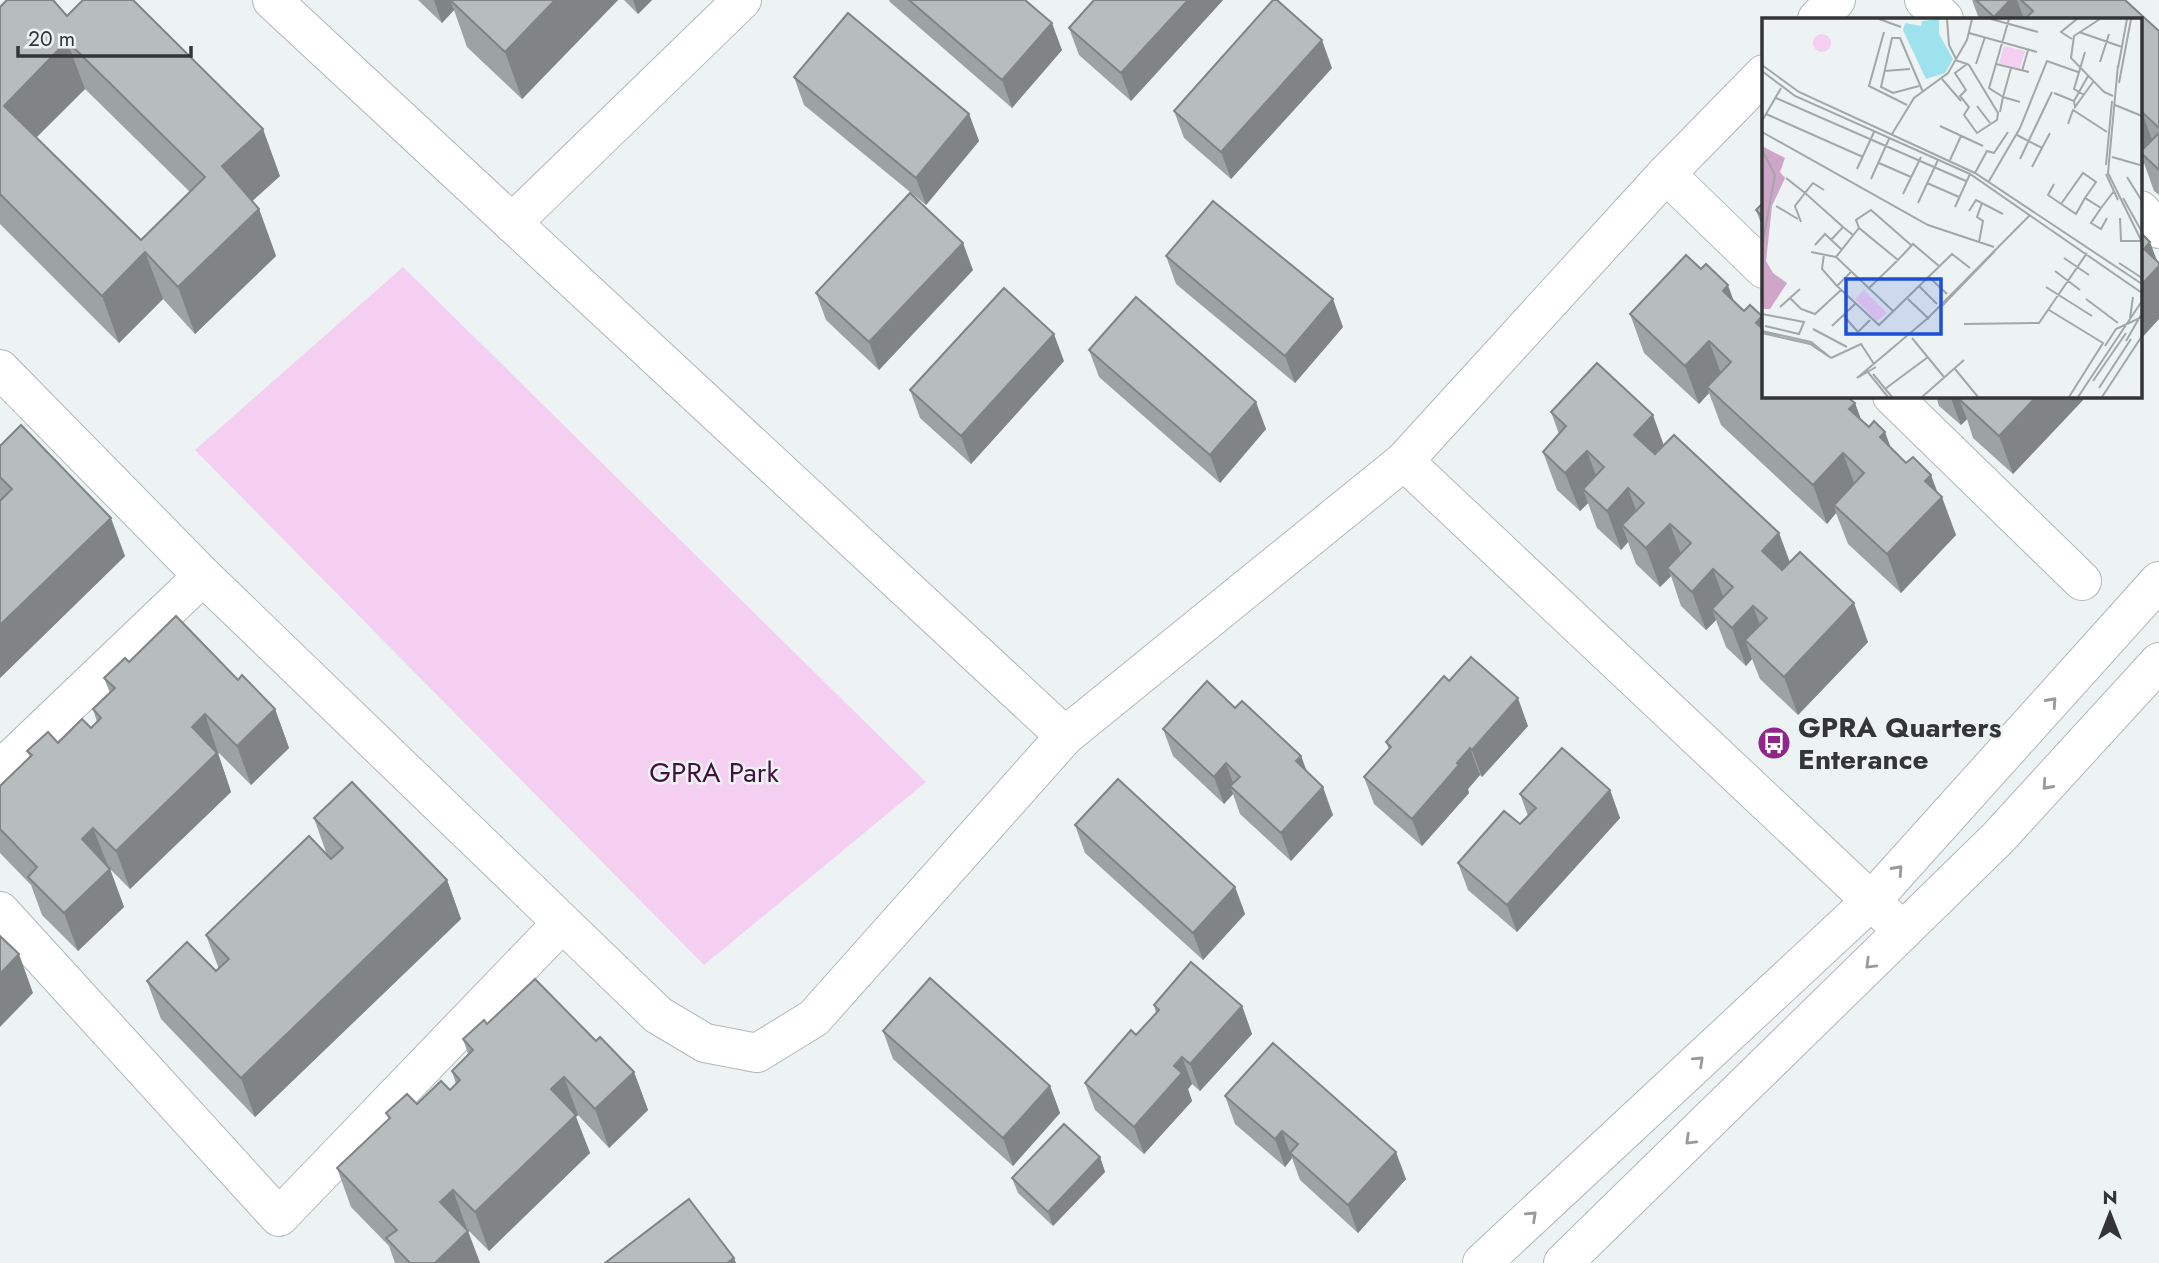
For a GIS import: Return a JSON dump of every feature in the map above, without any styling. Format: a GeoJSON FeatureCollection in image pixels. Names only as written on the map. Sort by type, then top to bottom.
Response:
{"type":"FeatureCollection","features":[{"type":"Feature","properties":{"kind":"street"},"geometry":{"type":"LineString","coordinates":[[272,0],[1065,736]]}},
{"type":"Feature","properties":{"kind":"street"},"geometry":{"type":"LineString","coordinates":[[512,223],[742,0]]}},
{"type":"Feature","properties":{"kind":"street"},"geometry":{"type":"LineString","coordinates":[[1818,18],[1836,0]]}},
{"type":"Feature","properties":{"kind":"street"},"geometry":{"type":"LineString","coordinates":[[1924,0],[1943,18]]}},
{"type":"Feature","properties":{"kind":"street"},"geometry":{"type":"LineString","coordinates":[[0,369],[203,576],[658,1015],[705,1043],[757,1053],[814,1018],[1065,736],[1404,461],[1666,174],[1762,75]]}},
{"type":"Feature","properties":{"kind":"street"},"geometry":{"type":"LineString","coordinates":[[1666,174],[1762,268]]}},
{"type":"Feature","properties":{"kind":"street"},"geometry":{"type":"LineString","coordinates":[[2142,212],[2159,229]]}},
{"type":"Feature","properties":{"kind":"street"},"geometry":{"type":"LineString","coordinates":[[1893,397],[2082,581]]}},
{"type":"Feature","properties":{"kind":"street"},"geometry":{"type":"LineString","coordinates":[[1404,461],[1903,931]]}},
{"type":"Feature","properties":{"kind":"street"},"geometry":{"type":"LineString","coordinates":[[0,770],[203,576]]}},
{"type":"Feature","properties":{"kind":"street"},"geometry":{"type":"LineString","coordinates":[[1482,1263],[1871,900],[2159,581]]}},
{"type":"Feature","properties":{"kind":"street"},"geometry":{"type":"LineString","coordinates":[[1563,1263],[1998,838],[2159,662]]}},
{"type":"Feature","properties":{"kind":"street"},"geometry":{"type":"LineString","coordinates":[[0,911],[279,1217],[562,923]]}},
{"type":"Feature","properties":{"kind":"green space","name":"GPRA Park"},"geometry":{"type":"Polygon","coordinates":[[[403,267],[926,782],[704,965],[195,450],[403,267]]]}},
{"type":"Feature","properties":{"kind":"building"},"geometry":{"type":"Polygon","coordinates":[[[7,0],[53,0],[67,16],[83,0],[133,0],[263,129],[222,166],[259,209],[178,287],[145,252],[102,296],[0,194],[0,7],[7,0]],[[67,41],[4,106],[141,240],[205,177],[67,41]]]}},
{"type":"Feature","properties":{"kind":"building"},"geometry":{"type":"Polygon","coordinates":[[[450,0],[555,0],[505,52],[450,0]]]}},
{"type":"Feature","properties":{"kind":"building"},"geometry":{"type":"Polygon","coordinates":[[[909,0],[1025,0],[1052,23],[1002,80],[909,0]]]}},
{"type":"Feature","properties":{"kind":"building"},"geometry":{"type":"Polygon","coordinates":[[[1094,0],[1188,0],[1121,73],[1069,28],[1094,0]]]}},
{"type":"Feature","properties":{"kind":"building"},"geometry":{"type":"Polygon","coordinates":[[[1273,0],[1277,0],[1322,40],[1221,152],[1174,111],[1273,0]]]}},
{"type":"Feature","properties":{"kind":"building"},"geometry":{"type":"Polygon","coordinates":[[[1976,0],[2010,0],[1994,17],[1976,0]]]}},
{"type":"Feature","properties":{"kind":"building"},"geometry":{"type":"Polygon","coordinates":[[[2021,0],[2125,0],[2159,31],[2159,128],[2142,112],[2142,18],[2026,18],[2033,11],[2021,0]]]}},
{"type":"Feature","properties":{"kind":"building"},"geometry":{"type":"Polygon","coordinates":[[[848,13],[969,114],[916,178],[794,77],[848,13]]]}},
{"type":"Feature","properties":{"kind":"building"},"geometry":{"type":"Polygon","coordinates":[[[2159,133],[2159,170],[2142,154],[2142,150],[2159,133]]]}},
{"type":"Feature","properties":{"kind":"building"},"geometry":{"type":"Polygon","coordinates":[[[910,193],[963,243],[869,342],[816,293],[910,193]]]}},
{"type":"Feature","properties":{"kind":"building"},"geometry":{"type":"Polygon","coordinates":[[[1213,201],[1333,299],[1285,356],[1166,256],[1213,201]]]}},
{"type":"Feature","properties":{"kind":"building"},"geometry":{"type":"Polygon","coordinates":[[[1762,204],[1762,216],[1756,210],[1762,204]]]}},
{"type":"Feature","properties":{"kind":"building"},"geometry":{"type":"Polygon","coordinates":[[[2142,234],[2150,242],[2144,249],[2159,266],[2142,284],[2142,234]]]}},
{"type":"Feature","properties":{"kind":"building"},"geometry":{"type":"Polygon","coordinates":[[[1686,255],[1701,269],[1706,264],[1728,285],[1723,291],[1744,311],[1750,305],[1762,316],[1756,323],[1762,328],[1762,397],[1847,397],[1855,403],[1849,409],[1869,427],[1874,421],[1885,432],[1880,437],[1906,463],[1913,457],[1931,475],[1925,481],[1942,497],[1887,554],[1834,505],[1864,473],[1843,453],[1813,485],[1707,387],[1731,362],[1709,341],[1685,366],[1630,314],[1686,255]]]}},
{"type":"Feature","properties":{"kind":"building"},"geometry":{"type":"Polygon","coordinates":[[[1004,288],[1054,334],[961,436],[910,390],[1004,288]]]}},
{"type":"Feature","properties":{"kind":"building"},"geometry":{"type":"Polygon","coordinates":[[[1136,297],[1256,402],[1210,455],[1089,350],[1136,297]]]}},
{"type":"Feature","properties":{"kind":"building"},"geometry":{"type":"Polygon","coordinates":[[[1597,363],[1653,415],[1634,435],[1655,454],[1674,435],[1779,533],[1762,551],[1782,570],[1800,552],[1854,603],[1784,677],[1745,640],[1767,618],[1753,606],[1732,628],[1712,609],[1733,587],[1713,569],[1692,592],[1667,568],[1691,543],[1670,524],[1646,548],[1622,525],[1644,503],[1628,488],[1607,511],[1583,489],[1604,467],[1587,451],[1565,473],[1543,452],[1566,426],[1551,412],[1597,363]]]}},
{"type":"Feature","properties":{"kind":"building"},"geometry":{"type":"Polygon","coordinates":[[[1962,397],[2036,397],[1999,436],[1959,399],[1962,397]]]}},
{"type":"Feature","properties":{"kind":"building"},"geometry":{"type":"Polygon","coordinates":[[[21,425],[111,518],[0,625],[0,501],[12,489],[0,477],[0,446],[21,425]]]}},
{"type":"Feature","properties":{"kind":"building"},"geometry":{"type":"Polygon","coordinates":[[[176,616],[238,680],[242,675],[275,709],[237,746],[205,714],[192,727],[217,753],[116,851],[93,828],[82,839],[110,869],[64,913],[28,877],[37,867],[0,829],[0,786],[32,755],[27,751],[48,732],[58,743],[82,719],[91,728],[101,718],[93,709],[115,688],[104,678],[125,658],[129,662],[176,616]]]}},
{"type":"Feature","properties":{"kind":"building"},"geometry":{"type":"Polygon","coordinates":[[[1471,657],[1518,698],[1472,750],[1470,748],[1457,763],[1459,765],[1412,819],[1364,777],[1391,747],[1386,742],[1444,676],[1449,681],[1471,657]]]}},
{"type":"Feature","properties":{"kind":"building"},"geometry":{"type":"Polygon","coordinates":[[[1207,681],[1235,708],[1242,701],[1301,756],[1296,761],[1323,787],[1281,833],[1230,786],[1240,777],[1226,763],[1214,777],[1163,729],[1207,681]]]}},
{"type":"Feature","properties":{"kind":"building"},"geometry":{"type":"Polygon","coordinates":[[[1562,748],[1610,790],[1507,905],[1458,863],[1504,811],[1520,824],[1536,808],[1520,794],[1562,748]]]}},
{"type":"Feature","properties":{"kind":"building"},"geometry":{"type":"Polygon","coordinates":[[[1118,779],[1235,887],[1193,933],[1075,825],[1118,779]]]}},
{"type":"Feature","properties":{"kind":"building"},"geometry":{"type":"Polygon","coordinates":[[[352,782],[447,880],[241,1078],[147,981],[187,942],[216,971],[229,959],[206,935],[309,836],[331,859],[343,848],[314,818],[352,782]]]}},
{"type":"Feature","properties":{"kind":"building"},"geometry":{"type":"Polygon","coordinates":[[[0,936],[19,954],[0,974],[0,936]]]}},
{"type":"Feature","properties":{"kind":"building"},"geometry":{"type":"Polygon","coordinates":[[[1191,962],[1242,1006],[1190,1064],[1182,1057],[1174,1066],[1182,1073],[1134,1127],[1085,1083],[1131,1030],[1136,1035],[1159,1010],[1154,1005],[1191,962]]]}},
{"type":"Feature","properties":{"kind":"building"},"geometry":{"type":"Polygon","coordinates":[[[930,978],[1050,1086],[1003,1138],[883,1031],[930,978]]]}},
{"type":"Feature","properties":{"kind":"building"},"geometry":{"type":"Polygon","coordinates":[[[535,979],[596,1041],[600,1037],[634,1072],[595,1109],[564,1077],[551,1089],[576,1115],[475,1212],[453,1190],[440,1202],[468,1231],[435,1263],[410,1263],[386,1238],[397,1230],[337,1168],[390,1118],[386,1113],[407,1094],[417,1104],[441,1081],[450,1090],[460,1080],[452,1071],[473,1050],[463,1039],[484,1020],[487,1024],[535,979]]]}},
{"type":"Feature","properties":{"kind":"building"},"geometry":{"type":"Polygon","coordinates":[[[1273,1043],[1396,1152],[1348,1205],[1290,1153],[1298,1144],[1282,1131],[1275,1139],[1225,1096],[1273,1043]]]}},
{"type":"Feature","properties":{"kind":"building"},"geometry":{"type":"Polygon","coordinates":[[[1064,1124],[1100,1157],[1048,1212],[1012,1178],[1064,1124]]]}},
{"type":"Feature","properties":{"kind":"building"},"geometry":{"type":"Polygon","coordinates":[[[689,1199],[734,1258],[727,1263],[605,1263],[689,1199]]]}},
{"type":"Feature","properties":{"kind":"place","name":"GPRA Quarters Enterance"},"geometry":{"type":"Point","coordinates":[1774,743]}}]}
